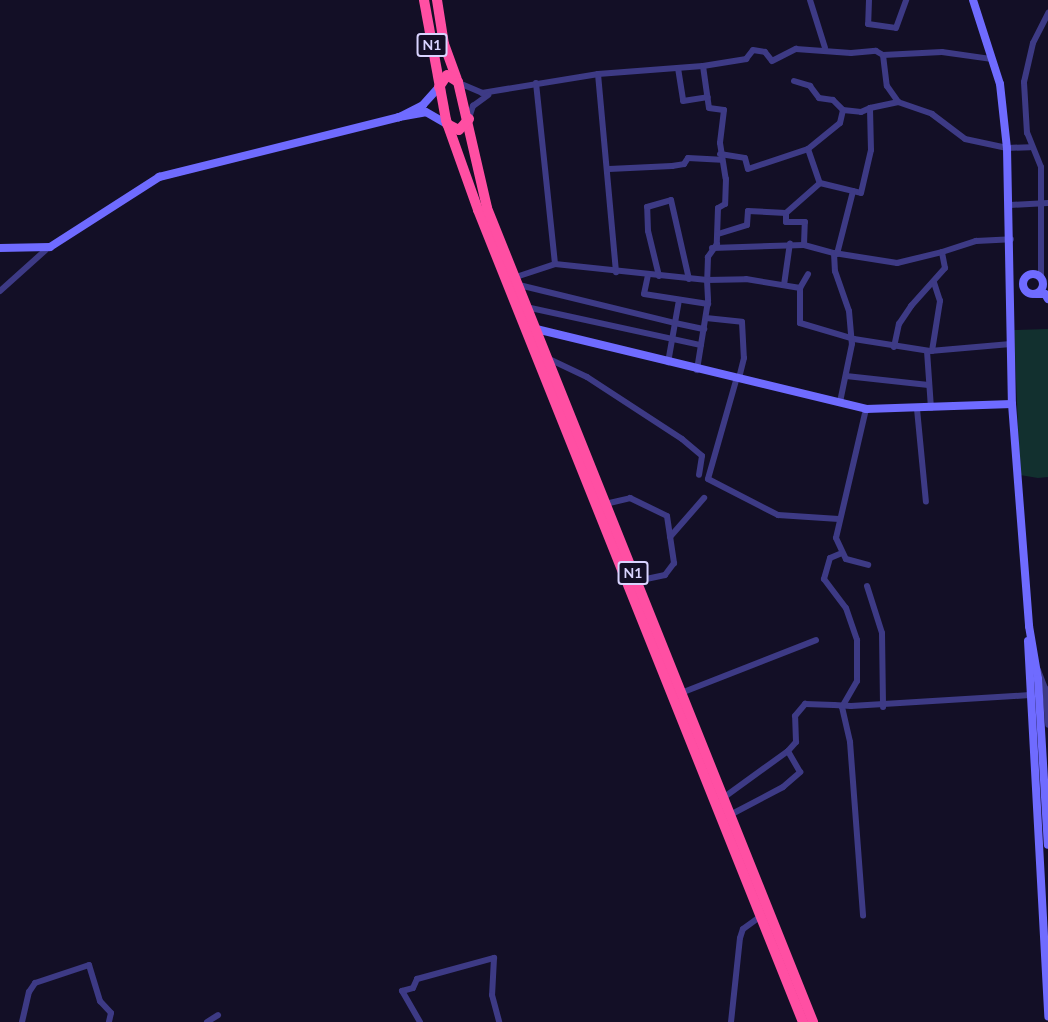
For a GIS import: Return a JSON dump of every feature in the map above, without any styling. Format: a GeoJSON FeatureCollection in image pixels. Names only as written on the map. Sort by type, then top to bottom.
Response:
{"type":"FeatureCollection","features":[{"type":"Feature","properties":{"kind":"highway","name":"N1"},"geometry":{"type":"LineString","coordinates":[[424,0],[447,124],[505,281],[803,1022]]}},
{"type":"Feature","properties":{"kind":"highway","name":"N1"},"geometry":{"type":"LineString","coordinates":[[437,0],[444,44],[469,118],[487,208],[813,1022]]}},
{"type":"Feature","properties":{"kind":"highway"},"geometry":{"type":"LineString","coordinates":[[439,87],[441,79],[447,75],[458,82]]}},
{"type":"Feature","properties":{"kind":"highway"},"geometry":{"type":"LineString","coordinates":[[447,124],[459,130],[469,118]]}},
{"type":"Feature","properties":{"kind":"main road"},"geometry":{"type":"LineString","coordinates":[[973,0],[1000,89],[1007,148],[1012,276],[1012,404],[1029,626],[1030,695],[1045,890],[1048,1016]]}},
{"type":"Feature","properties":{"kind":"main road"},"geometry":{"type":"LineString","coordinates":[[399,117],[423,105],[439,87]]}},
{"type":"Feature","properties":{"kind":"main road"},"geometry":{"type":"LineString","coordinates":[[0,248],[50,247],[159,177],[426,112],[447,124]]}},
{"type":"Feature","properties":{"kind":"main road"},"geometry":{"type":"LineString","coordinates":[[1030,274],[1023,279],[1022,287],[1033,294]]}},
{"type":"Feature","properties":{"kind":"main road"},"geometry":{"type":"LineString","coordinates":[[1012,276],[1030,274],[1044,283],[1033,294]]}},
{"type":"Feature","properties":{"kind":"main road"},"geometry":{"type":"LineString","coordinates":[[1011,295],[1045,294],[1048,298]]}},
{"type":"Feature","properties":{"kind":"main road"},"geometry":{"type":"LineString","coordinates":[[536,330],[866,409],[1012,404]]}},
{"type":"Feature","properties":{"kind":"main road"},"geometry":{"type":"LineString","coordinates":[[1029,626],[1036,665],[1047,800],[1048,845]]}},
{"type":"Feature","properties":{"kind":"street"},"geometry":{"type":"LineString","coordinates":[[810,0],[825,48]]}},
{"type":"Feature","properties":{"kind":"street"},"geometry":{"type":"LineString","coordinates":[[869,0],[868,24],[896,28],[906,0]]}},
{"type":"Feature","properties":{"kind":"street"},"geometry":{"type":"LineString","coordinates":[[1044,283],[1045,203],[1041,167],[1030,147],[1024,116],[1024,82],[1033,42],[1048,13]]}},
{"type":"Feature","properties":{"kind":"street"},"geometry":{"type":"LineString","coordinates":[[458,82],[482,93],[504,87],[598,74],[704,66],[746,59],[753,50],[765,52],[772,61],[796,49],[825,48],[851,53],[876,51],[883,55],[942,52],[991,60]]}},
{"type":"Feature","properties":{"kind":"street"},"geometry":{"type":"LineString","coordinates":[[883,55],[887,86],[898,102]]}},
{"type":"Feature","properties":{"kind":"street"},"geometry":{"type":"LineString","coordinates":[[698,370],[708,304],[707,280],[711,248],[717,244],[718,208],[725,204],[726,178],[720,157],[724,110],[709,108],[704,66]]}},
{"type":"Feature","properties":{"kind":"street"},"geometry":{"type":"LineString","coordinates":[[678,68],[684,101],[708,97]]}},
{"type":"Feature","properties":{"kind":"street"},"geometry":{"type":"LineString","coordinates":[[598,74],[609,169],[616,272]]}},
{"type":"Feature","properties":{"kind":"street"},"geometry":{"type":"LineString","coordinates":[[794,81],[810,86],[819,98],[833,100],[843,110],[861,112],[898,102],[932,114],[964,139],[1007,148],[1030,147]]}},
{"type":"Feature","properties":{"kind":"street"},"geometry":{"type":"LineString","coordinates":[[536,83],[555,264]]}},
{"type":"Feature","properties":{"kind":"street"},"geometry":{"type":"LineString","coordinates":[[469,118],[477,102],[504,87]]}},
{"type":"Feature","properties":{"kind":"street"},"geometry":{"type":"LineString","coordinates":[[820,183],[861,193],[867,168],[870,108]]}},
{"type":"Feature","properties":{"kind":"street"},"geometry":{"type":"LineString","coordinates":[[609,169],[672,166],[684,164],[688,158],[720,157],[746,158],[748,169],[808,149],[840,123],[843,110]]}},
{"type":"Feature","properties":{"kind":"street"},"geometry":{"type":"LineString","coordinates":[[808,149],[820,183]]}},
{"type":"Feature","properties":{"kind":"street"},"geometry":{"type":"LineString","coordinates":[[718,234],[747,225],[748,211],[786,213],[820,183]]}},
{"type":"Feature","properties":{"kind":"street"},"geometry":{"type":"LineString","coordinates":[[840,402],[851,338],[849,311],[835,271],[835,254],[853,191]]}},
{"type":"Feature","properties":{"kind":"street"},"geometry":{"type":"LineString","coordinates":[[659,276],[648,231],[648,207],[671,200],[689,279]]}},
{"type":"Feature","properties":{"kind":"street"},"geometry":{"type":"LineString","coordinates":[[1010,205],[1045,203]]}},
{"type":"Feature","properties":{"kind":"street"},"geometry":{"type":"LineString","coordinates":[[786,213],[786,222],[805,222],[804,245]]}},
{"type":"Feature","properties":{"kind":"street"},"geometry":{"type":"LineString","coordinates":[[711,248],[790,243],[835,254],[897,263],[976,241],[1011,239]]}},
{"type":"Feature","properties":{"kind":"street"},"geometry":{"type":"LineString","coordinates":[[784,285],[790,243]]}},
{"type":"Feature","properties":{"kind":"street"},"geometry":{"type":"LineString","coordinates":[[0,291],[50,247]]}},
{"type":"Feature","properties":{"kind":"street"},"geometry":{"type":"LineString","coordinates":[[894,347],[899,324],[945,268],[942,252]]}},
{"type":"Feature","properties":{"kind":"street"},"geometry":{"type":"LineString","coordinates":[[517,281],[555,264],[689,279],[746,279],[800,288]]}},
{"type":"Feature","properties":{"kind":"street"},"geometry":{"type":"LineString","coordinates":[[808,274],[800,288],[800,323],[851,338],[894,347],[929,351],[1011,344]]}},
{"type":"Feature","properties":{"kind":"street"},"geometry":{"type":"LineString","coordinates":[[648,275],[644,294],[708,304]]}},
{"type":"Feature","properties":{"kind":"street"},"geometry":{"type":"LineString","coordinates":[[517,281],[704,329]]}},
{"type":"Feature","properties":{"kind":"street"},"geometry":{"type":"LineString","coordinates":[[931,408],[929,351],[940,301],[934,282]]}},
{"type":"Feature","properties":{"kind":"street"},"geometry":{"type":"LineString","coordinates":[[668,362],[679,300]]}},
{"type":"Feature","properties":{"kind":"street"},"geometry":{"type":"LineString","coordinates":[[526,307],[701,345]]}},
{"type":"Feature","properties":{"kind":"street"},"geometry":{"type":"LineString","coordinates":[[706,318],[742,322],[744,358],[708,479],[778,515],[839,519]]}},
{"type":"Feature","properties":{"kind":"street"},"geometry":{"type":"LineString","coordinates":[[549,359],[586,376],[682,439],[702,456],[699,475]]}},
{"type":"Feature","properties":{"kind":"street"},"geometry":{"type":"LineString","coordinates":[[846,376],[929,385]]}},
{"type":"Feature","properties":{"kind":"street"},"geometry":{"type":"LineString","coordinates":[[866,409],[836,538],[842,553],[849,560],[868,565]]}},
{"type":"Feature","properties":{"kind":"street"},"geometry":{"type":"LineString","coordinates":[[917,409],[926,502]]}},
{"type":"Feature","properties":{"kind":"street"},"geometry":{"type":"LineString","coordinates":[[605,504],[630,498],[667,516],[674,563],[665,575],[636,581]]}},
{"type":"Feature","properties":{"kind":"street"},"geometry":{"type":"LineString","coordinates":[[670,537],[704,498]]}},
{"type":"Feature","properties":{"kind":"street"},"geometry":{"type":"LineString","coordinates":[[842,553],[830,558],[824,579],[846,608],[857,640],[856,681],[842,707],[850,742],[863,916]]}},
{"type":"Feature","properties":{"kind":"street"},"geometry":{"type":"LineString","coordinates":[[867,586],[882,633],[883,706]]}},
{"type":"Feature","properties":{"kind":"street"},"geometry":{"type":"LineString","coordinates":[[681,693],[816,640]]}},
{"type":"Feature","properties":{"kind":"street"},"geometry":{"type":"LineString","coordinates":[[1036,665],[1046,688],[1048,725]]}},
{"type":"Feature","properties":{"kind":"street"},"geometry":{"type":"LineString","coordinates":[[723,798],[788,751],[796,742],[795,717],[805,704],[883,706],[1030,695]]}},
{"type":"Feature","properties":{"kind":"street"},"geometry":{"type":"LineString","coordinates":[[729,815],[783,788],[800,772],[788,751]]}},
{"type":"Feature","properties":{"kind":"street"},"geometry":{"type":"LineString","coordinates":[[731,1022],[740,938],[743,929],[761,916]]}},
{"type":"Feature","properties":{"kind":"street"},"geometry":{"type":"LineString","coordinates":[[420,1022],[402,991],[413,988],[417,979],[494,958],[492,995],[499,1022]]}},
{"type":"Feature","properties":{"kind":"street"},"geometry":{"type":"LineString","coordinates":[[22,1022],[29,992],[35,983],[89,965],[100,1001],[111,1013],[109,1022]]}},
{"type":"Feature","properties":{"kind":"street"},"geometry":{"type":"LineString","coordinates":[[207,1022],[218,1015]]}},
{"type":"Feature","properties":{"kind":"green space"},"geometry":{"type":"Polygon","coordinates":[[[1048,329],[1048,477],[1038,478],[1020,475],[1014,330],[1048,329]]]}}]}
